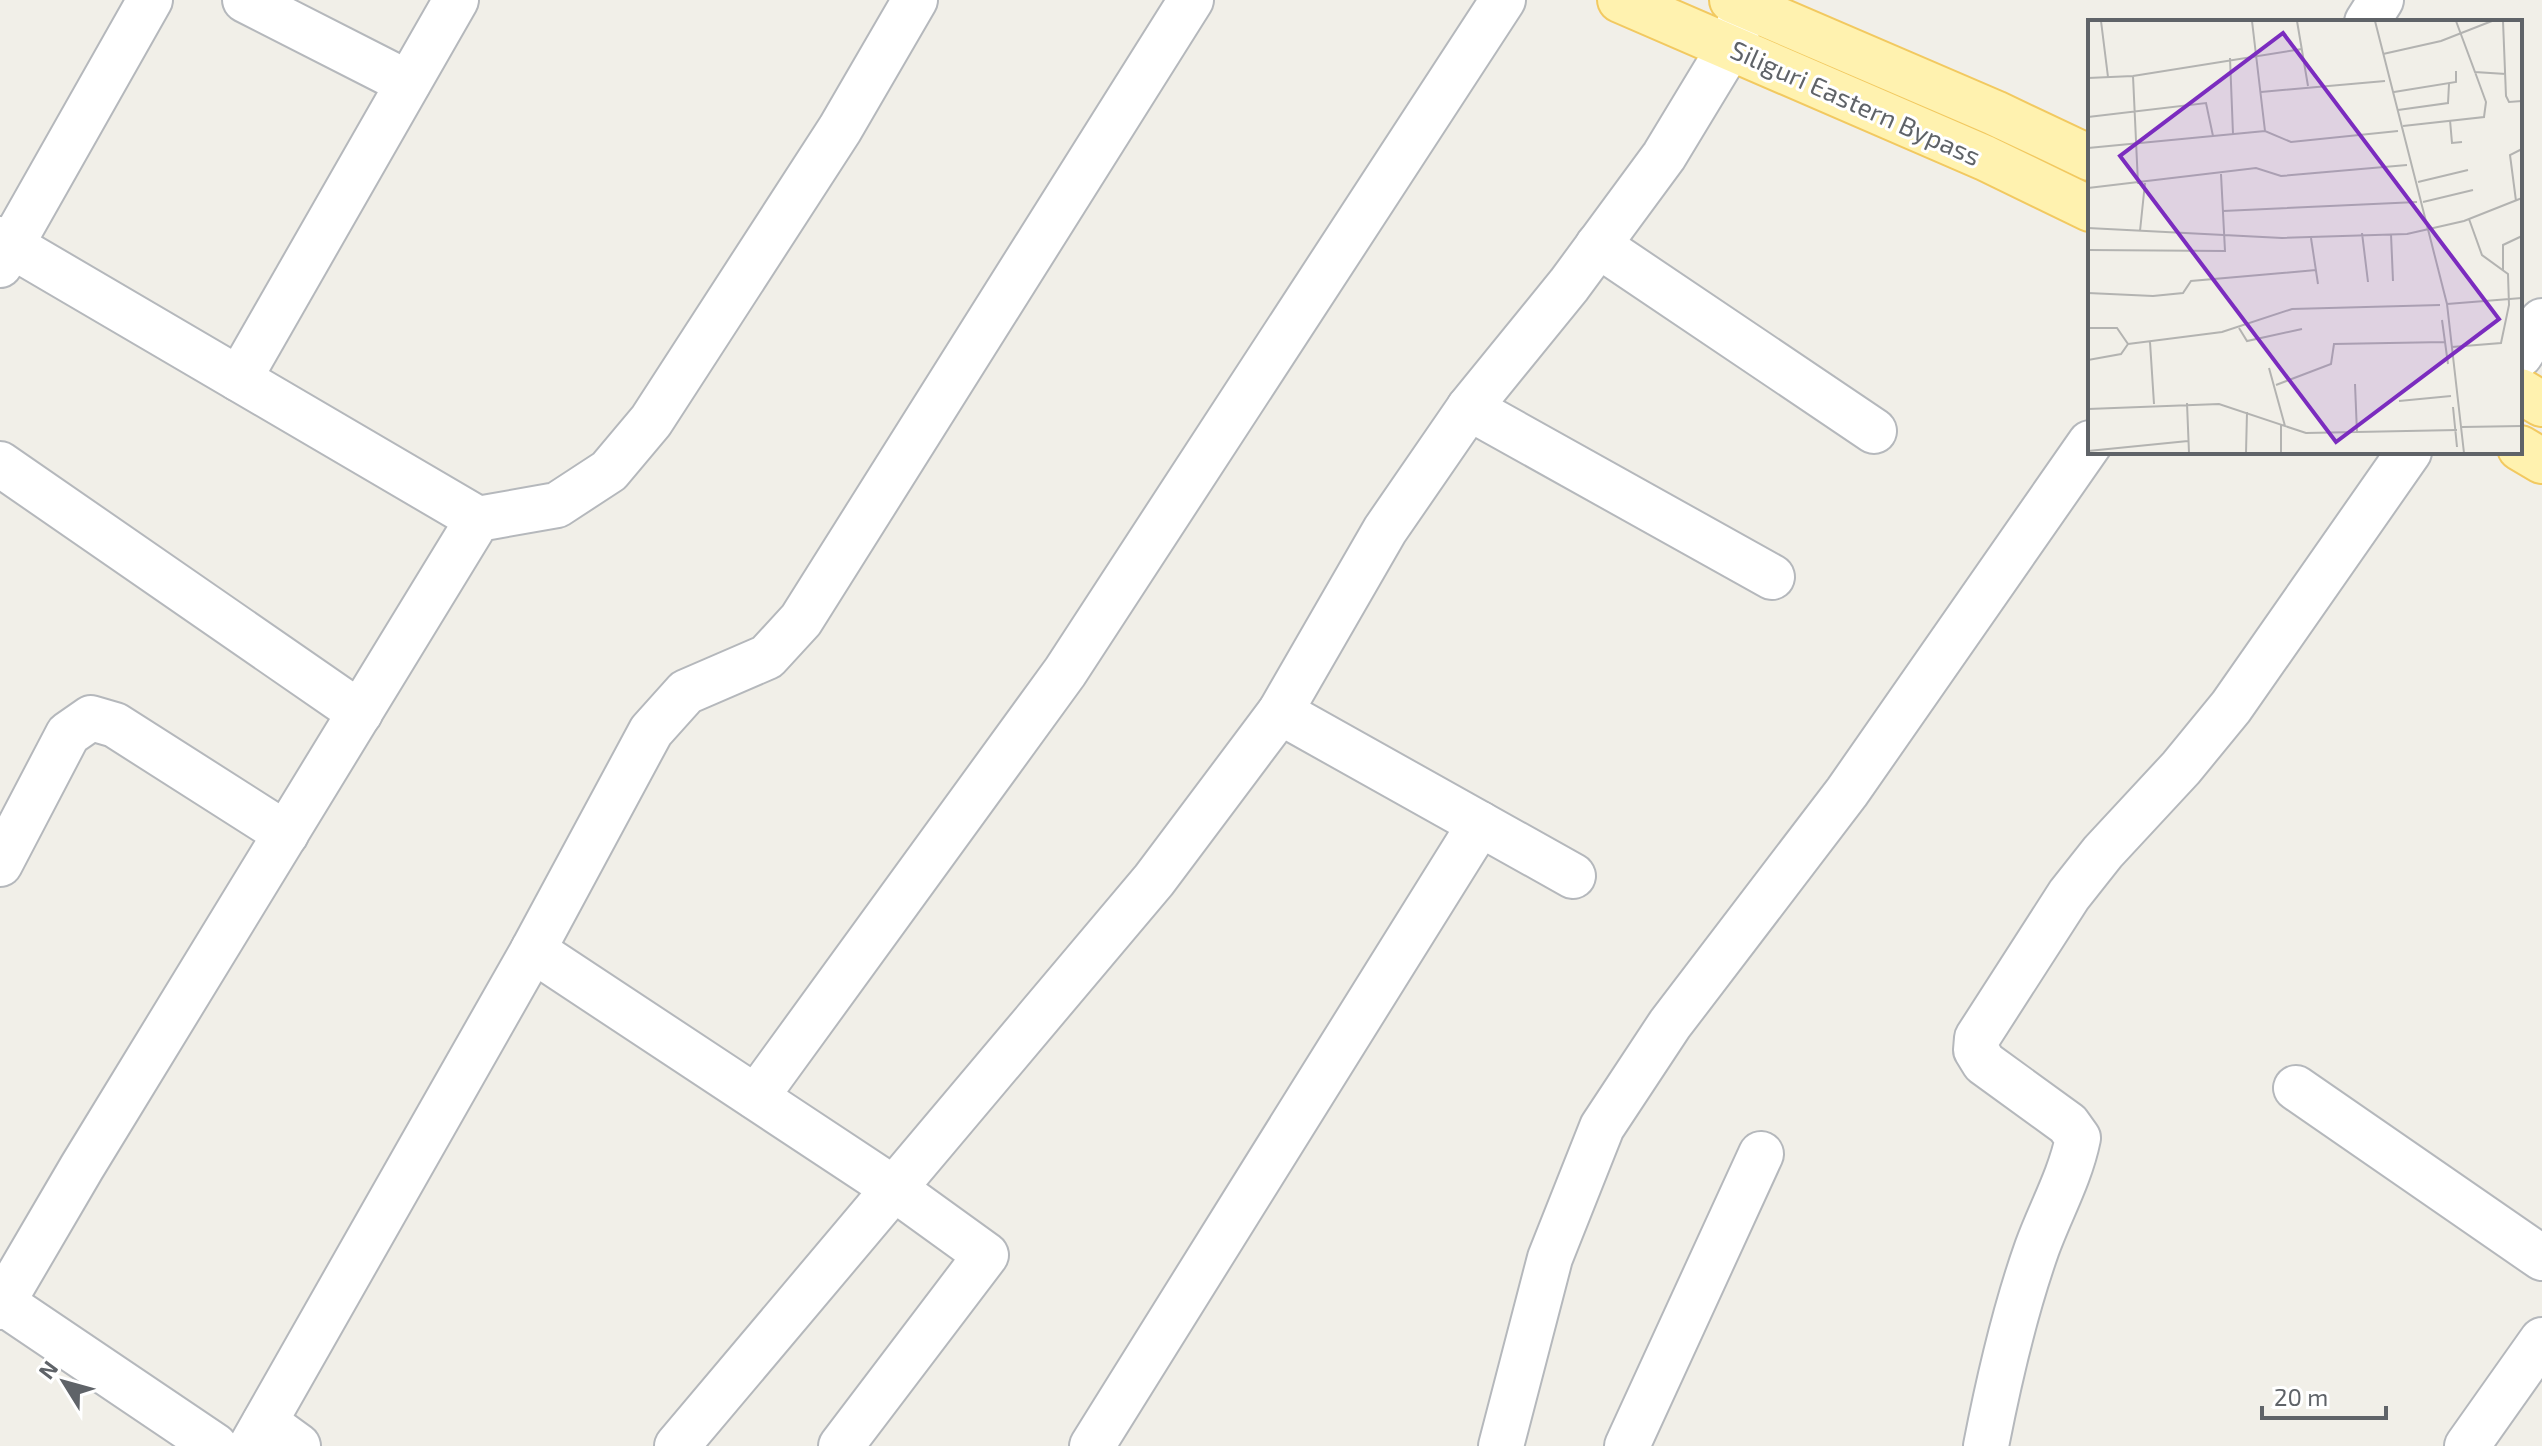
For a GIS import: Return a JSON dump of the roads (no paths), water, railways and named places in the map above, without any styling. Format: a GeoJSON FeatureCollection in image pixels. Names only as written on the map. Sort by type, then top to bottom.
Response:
{"type":"FeatureCollection","features":[{"type":"Feature","properties":{"kind":"main road","name":"Siliguri Eastern Bypass"},"geometry":{"type":"LineString","coordinates":[[1620,0],[1985,158],[2088,208]]}},
{"type":"Feature","properties":{"kind":"main road","name":"Siliguri Eastern Bypass"},"geometry":{"type":"LineString","coordinates":[[1742,2],[2088,157]]}},
{"type":"Feature","properties":{"kind":"main road"},"geometry":{"type":"LineString","coordinates":[[2522,392],[2542,404]]}},
{"type":"Feature","properties":{"kind":"main road"},"geometry":{"type":"LineString","coordinates":[[2522,449],[2542,461]]}},
{"type":"Feature","properties":{"kind":"street"},"geometry":{"type":"LineString","coordinates":[[150,0],[4,250],[239,379],[478,519],[557,505],[609,471],[651,421],[840,129],[915,0]]}},
{"type":"Feature","properties":{"kind":"street"},"geometry":{"type":"LineString","coordinates":[[245,0],[408,83]]}},
{"type":"Feature","properties":{"kind":"street"},"geometry":{"type":"LineString","coordinates":[[239,379],[456,0]]}},
{"type":"Feature","properties":{"kind":"street"},"geometry":{"type":"LineString","coordinates":[[271,1438],[651,731],[686,692],[767,657],[801,620],[1191,0]]}},
{"type":"Feature","properties":{"kind":"street"},"geometry":{"type":"LineString","coordinates":[[756,1097],[1065,672],[1503,0]]}},
{"type":"Feature","properties":{"kind":"street"},"geometry":{"type":"LineString","coordinates":[[2368,20],[2381,0]]}},
{"type":"Feature","properties":{"kind":"street"},"geometry":{"type":"LineString","coordinates":[[677,1446],[896,1190],[1154,880],[1280,712],[1385,530],[1469,408],[1569,285],[1664,156],[1730,47],[1742,2]]}},
{"type":"Feature","properties":{"kind":"street"},"geometry":{"type":"LineString","coordinates":[[1598,245],[1874,431]]}},
{"type":"Feature","properties":{"kind":"street"},"geometry":{"type":"LineString","coordinates":[[2522,352],[2542,321]]}},
{"type":"Feature","properties":{"kind":"street"},"geometry":{"type":"LineString","coordinates":[[1469,408],[1772,577]]}},
{"type":"Feature","properties":{"kind":"street"},"geometry":{"type":"LineString","coordinates":[[1501,1446],[1550,1258],[1602,1127],[1670,1024],[1847,792],[2088,446]]}},
{"type":"Feature","properties":{"kind":"street"},"geometry":{"type":"LineString","coordinates":[[1986,1446],[2004,1355],[2037,1248],[2074,1156],[2078,1138],[2068,1124],[1984,1063],[1976,1050],[1977,1038],[2069,895],[2231,707],[2408,454]]}},
{"type":"Feature","properties":{"kind":"street"},"geometry":{"type":"LineString","coordinates":[[0,464],[360,713]]}},
{"type":"Feature","properties":{"kind":"street"},"geometry":{"type":"LineString","coordinates":[[215,1446],[1,1304],[478,519]]}},
{"type":"Feature","properties":{"kind":"street"},"geometry":{"type":"LineString","coordinates":[[1280,712],[1573,876]]}},
{"type":"Feature","properties":{"kind":"street"},"geometry":{"type":"LineString","coordinates":[[0,864],[68,734],[91,718],[115,725],[286,834]]}},
{"type":"Feature","properties":{"kind":"street"},"geometry":{"type":"LineString","coordinates":[[1092,1446],[1480,824]]}},
{"type":"Feature","properties":{"kind":"street"},"geometry":{"type":"LineString","coordinates":[[533,950],[896,1190],[986,1255],[841,1446]]}},
{"type":"Feature","properties":{"kind":"street"},"geometry":{"type":"LineString","coordinates":[[2296,1088],[2542,1258]]}},
{"type":"Feature","properties":{"kind":"street"},"geometry":{"type":"LineString","coordinates":[[1627,1446],[1761,1154]]}},
{"type":"Feature","properties":{"kind":"street"},"geometry":{"type":"LineString","coordinates":[[2467,1446],[2542,1340]]}}]}
